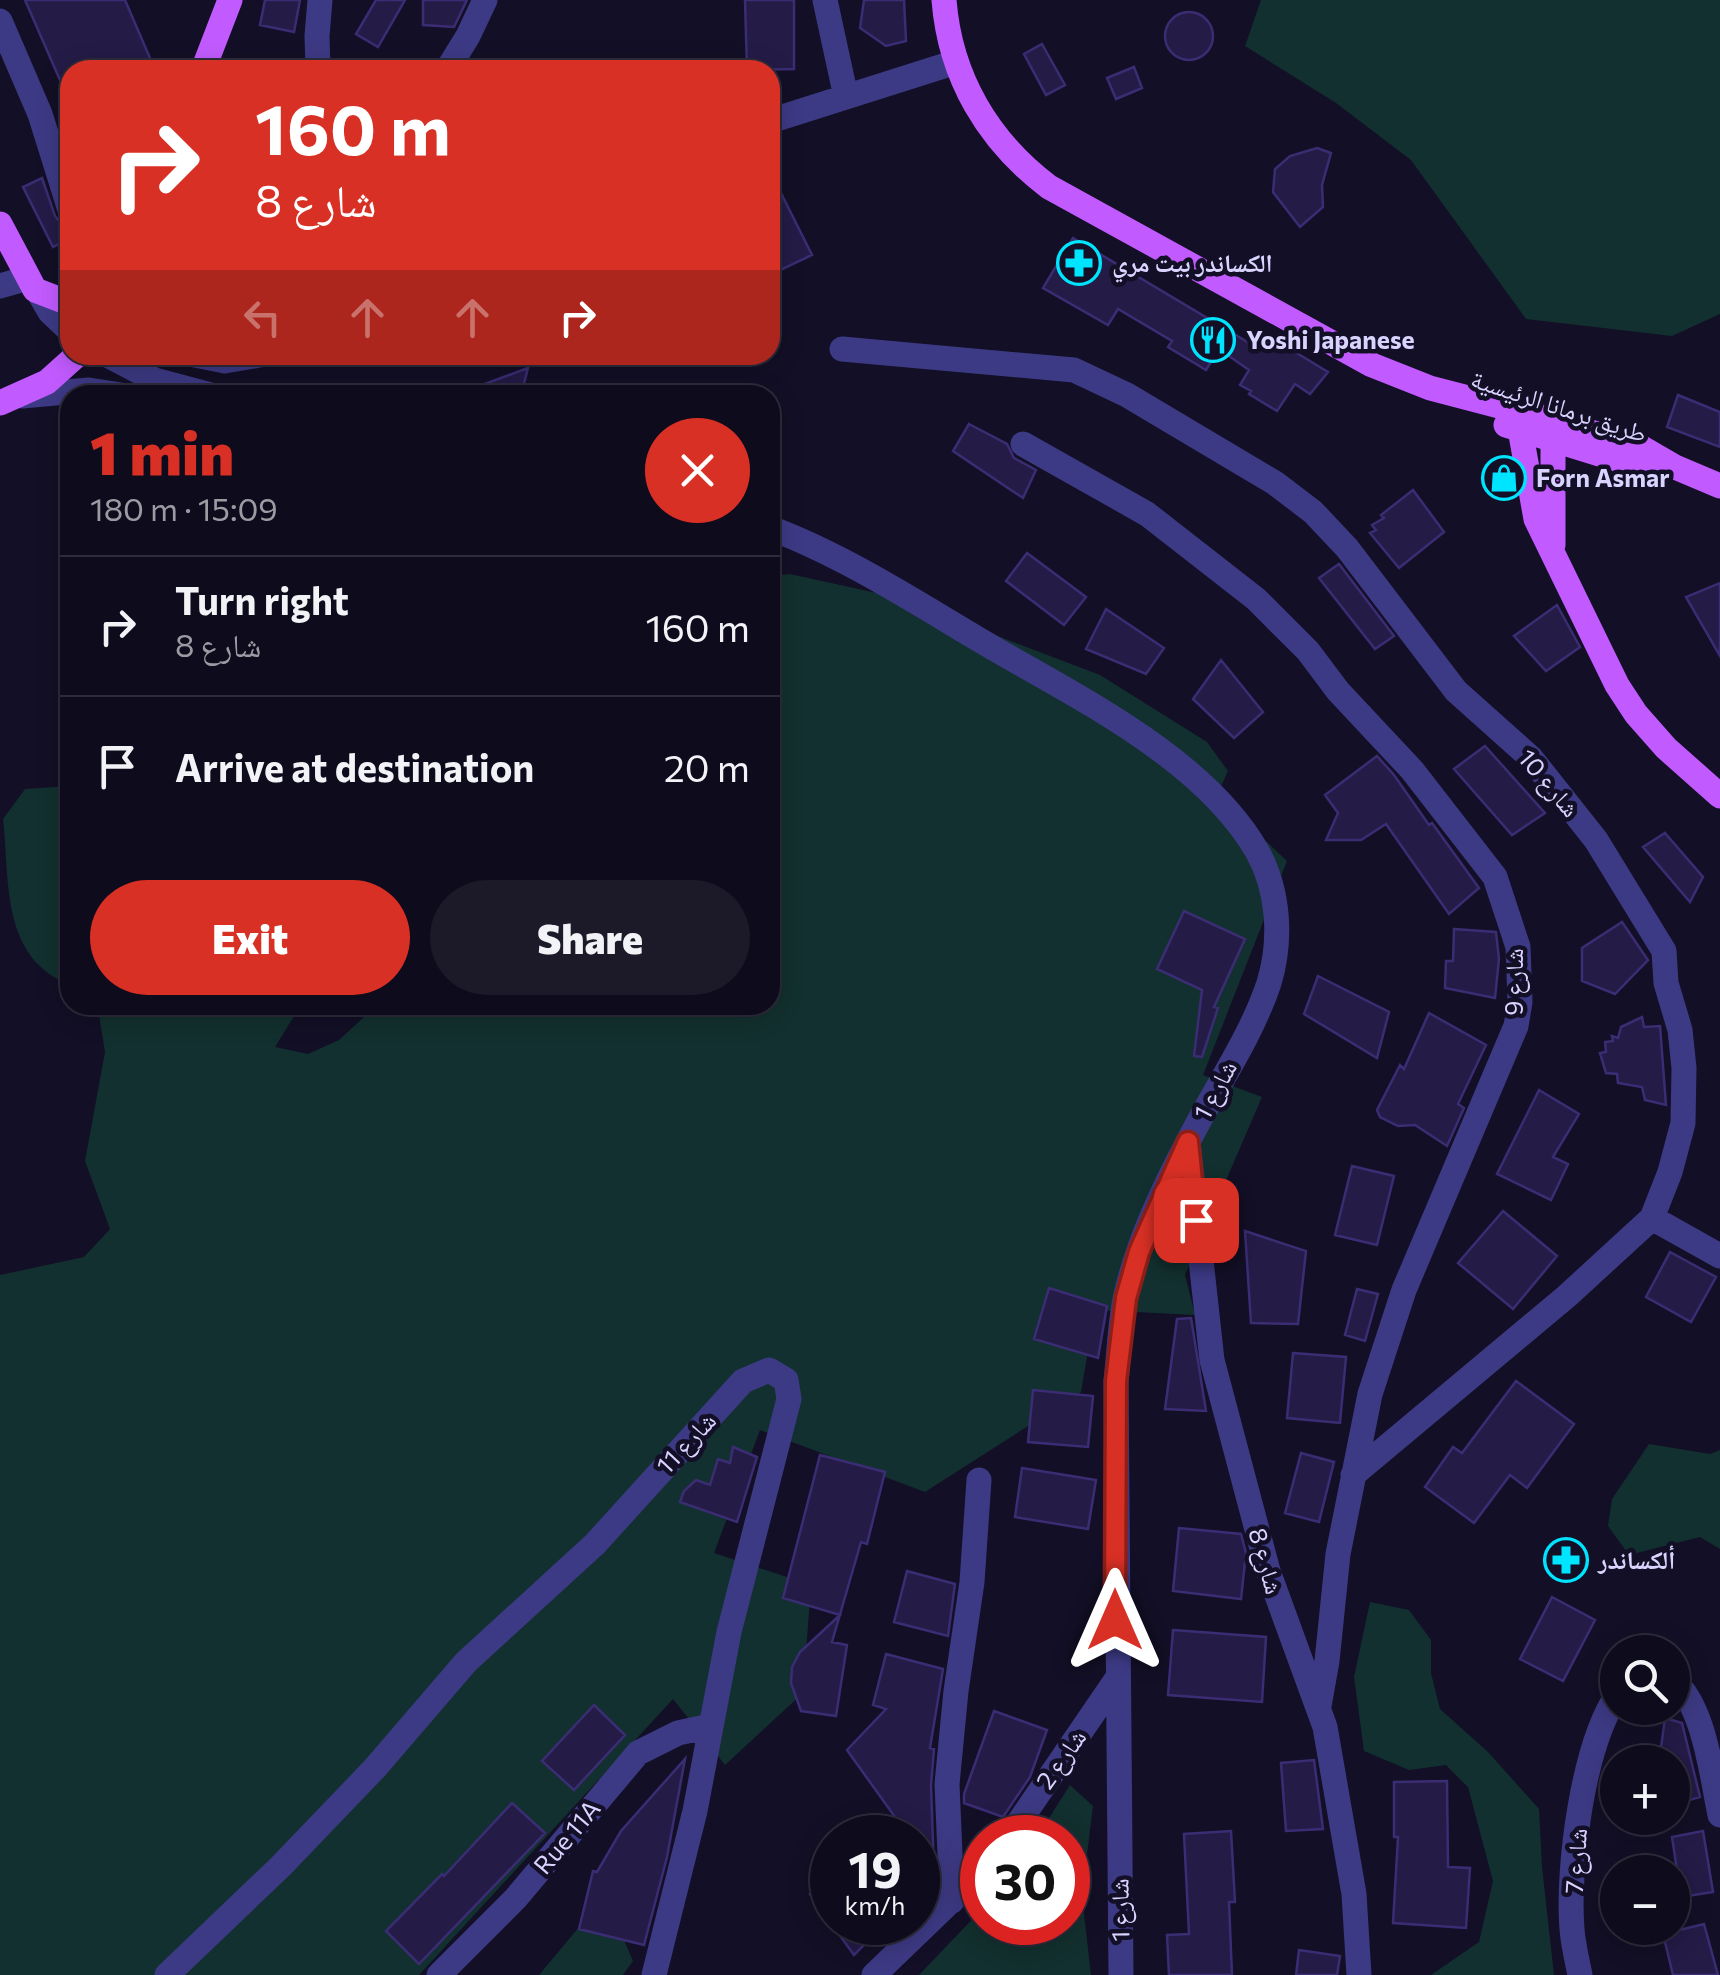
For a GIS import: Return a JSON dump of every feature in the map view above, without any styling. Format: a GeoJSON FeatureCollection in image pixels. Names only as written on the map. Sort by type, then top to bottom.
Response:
{"type":"FeatureCollection","features":[{"type":"Feature","properties":{"kind":"main road"},"geometry":{"type":"LineString","coordinates":[[207,60],[230,0]]}},
{"type":"Feature","properties":{"kind":"main road","name":"طريق برمانا الرئيسية"},"geometry":{"type":"LineString","coordinates":[[944,0],[956,62],[978,111],[1020,166],[1049,187],[1302,329],[1372,365],[1430,388],[1465,412],[1553,429],[1636,465],[1674,467],[1720,486]]}},
{"type":"Feature","properties":{"kind":"main road"},"geometry":{"type":"LineString","coordinates":[[0,224],[34,286],[60,299]]}},
{"type":"Feature","properties":{"kind":"main road"},"geometry":{"type":"LineString","coordinates":[[8,400],[47,382],[66,365]]}},
{"type":"Feature","properties":{"kind":"main road"},"geometry":{"type":"LineString","coordinates":[[1522,421],[1536,518],[1617,685],[1666,748],[1720,796]]}},
{"type":"Feature","properties":{"kind":"main road"},"geometry":{"type":"LineString","coordinates":[[1553,429],[1554,550]]}},
{"type":"Feature","properties":{"kind":"street"},"geometry":{"type":"LineString","coordinates":[[318,60],[320,0]]}},
{"type":"Feature","properties":{"kind":"street"},"geometry":{"type":"LineString","coordinates":[[452,60],[485,0]]}},
{"type":"Feature","properties":{"kind":"street"},"geometry":{"type":"LineString","coordinates":[[825,0],[846,97]]}},
{"type":"Feature","properties":{"kind":"street"},"geometry":{"type":"LineString","coordinates":[[0,20],[40,114],[60,178]]}},
{"type":"Feature","properties":{"kind":"street"},"geometry":{"type":"LineString","coordinates":[[780,118],[956,62]]}},
{"type":"Feature","properties":{"kind":"street"},"geometry":{"type":"LineString","coordinates":[[0,286],[34,286],[60,322]]}},
{"type":"Feature","properties":{"kind":"street","name":"شارع 10"},"geometry":{"type":"LineString","coordinates":[[842,349],[1074,370],[1128,395],[1275,483],[1313,512],[1347,548],[1456,691],[1531,758],[1596,840],[1664,952],[1666,983],[1680,1030],[1682,1123],[1670,1172],[1652,1218],[1567,1296],[1354,1475]]}},
{"type":"Feature","properties":{"kind":"street"},"geometry":{"type":"LineString","coordinates":[[126,365],[174,385]]}},
{"type":"Feature","properties":{"kind":"street"},"geometry":{"type":"LineString","coordinates":[[8,400],[60,394]]}},
{"type":"Feature","properties":{"kind":"street","name":"شارع 9"},"geometry":{"type":"LineString","coordinates":[[1022,444],[1147,514],[1281,621],[1338,691],[1412,770],[1495,877],[1518,947],[1520,1002],[1516,1026],[1387,1336],[1370,1394],[1338,1554],[1319,1706]]}},
{"type":"Feature","properties":{"kind":"street","name":"شارع 1"},"geometry":{"type":"LineString","coordinates":[[780,533],[926,609],[1137,733],[1216,800],[1249,840],[1266,870],[1273,893],[1277,934],[1274,958],[1256,1015],[1188,1142],[1139,1252],[1126,1298],[1116,1381],[1120,1975]]}},
{"type":"Feature","properties":{"kind":"street","name":"شارع 8"},"geometry":{"type":"LineString","coordinates":[[1188,1142],[1212,1360],[1268,1571],[1319,1706],[1354,1894],[1359,1975]]}},
{"type":"Feature","properties":{"kind":"street"},"geometry":{"type":"LineString","coordinates":[[1652,1218],[1720,1256]]}},
{"type":"Feature","properties":{"kind":"street","name":"شارع 11"},"geometry":{"type":"LineString","coordinates":[[167,1975],[281,1866],[375,1768],[466,1662],[595,1544],[743,1381],[770,1370],[786,1380],[790,1399],[742,1579],[695,1811],[654,1975]]}},
{"type":"Feature","properties":{"kind":"street"},"geometry":{"type":"LineString","coordinates":[[952,1902],[947,1784],[972,1582],[979,1480]]}},
{"type":"Feature","properties":{"kind":"street","name":"شارع 2"},"geometry":{"type":"LineString","coordinates":[[1024,1815],[1116,1680]]}},
{"type":"Feature","properties":{"kind":"street"},"geometry":{"type":"LineString","coordinates":[[1690,1698],[1720,1815]]}},
{"type":"Feature","properties":{"kind":"street","name":"شارع 7"},"geometry":{"type":"LineString","coordinates":[[1580,1975],[1572,1928],[1575,1847],[1582,1798],[1605,1725]]}},
{"type":"Feature","properties":{"kind":"street","name":"Rue 11A"},"geometry":{"type":"LineString","coordinates":[[439,1975],[516,1898],[638,1753],[678,1732],[710,1726]]}},
{"type":"Feature","properties":{"kind":"street"},"geometry":{"type":"LineString","coordinates":[[874,1975],[960,1894]]}},
{"type":"Feature","properties":{"kind":"green space"},"geometry":{"type":"Polygon","coordinates":[[[1261,0],[1720,0],[1720,314],[1672,336],[1526,319],[1411,160],[1336,103],[1245,46],[1261,0]]]}},
{"type":"Feature","properties":{"kind":"green space"},"geometry":{"type":"Polygon","coordinates":[[[780,575],[895,597],[1100,675],[1207,742],[1228,771],[1217,795],[1287,861],[1203,1075],[1262,1097],[1185,1275],[1195,1315],[1095,1310],[1081,1392],[925,1492],[760,1430],[714,1553],[811,1585],[803,1693],[725,1765],[673,1699],[419,1975],[0,1975],[0,1275],[84,1257],[110,1229],[85,1161],[105,1052],[99,1015],[295,1015],[275,1047],[308,1054],[339,1040],[366,1015],[780,1015],[780,575]]]}},
{"type":"Feature","properties":{"kind":"green space"},"geometry":{"type":"Polygon","coordinates":[[[60,787],[60,980],[30,954],[20,937],[10,899],[3,819],[25,789],[60,787]]]}},
{"type":"Feature","properties":{"kind":"green space"},"geometry":{"type":"Polygon","coordinates":[[[1649,1444],[1710,1454],[1720,1450],[1720,1549],[1700,1537],[1629,1555],[1608,1526],[1612,1499],[1649,1444]]]}},
{"type":"Feature","properties":{"kind":"green space"},"geometry":{"type":"Polygon","coordinates":[[[1370,1602],[1409,1610],[1431,1640],[1431,1673],[1440,1709],[1488,1752],[1539,1809],[1554,1975],[1431,1975],[1479,1942],[1493,1881],[1468,1787],[1446,1765],[1409,1770],[1364,1751],[1354,1677],[1370,1602]]]}},
{"type":"Feature","properties":{"kind":"green space"},"geometry":{"type":"Polygon","coordinates":[[[1070,1785],[1093,1806],[1090,1831],[1090,1815],[1051,1815],[1070,1785]]]}},
{"type":"Feature","properties":{"kind":"green space"},"geometry":{"type":"Polygon","coordinates":[[[605,1896],[633,1961],[623,1975],[539,1975],[605,1896]]]}},
{"type":"Feature","properties":{"kind":"green space"},"geometry":{"type":"Polygon","coordinates":[[[960,1932],[960,1945],[1088,1945],[1091,1975],[919,1975],[960,1932]]]}},
{"type":"Feature","properties":{"kind":"building"},"geometry":{"type":"Polygon","coordinates":[[[25,0],[125,0],[150,58],[60,60],[60,80],[25,0]]]}},
{"type":"Feature","properties":{"kind":"building"},"geometry":{"type":"Polygon","coordinates":[[[265,0],[300,0],[294,32],[260,25],[265,0]]]}},
{"type":"Feature","properties":{"kind":"building"},"geometry":{"type":"Polygon","coordinates":[[[376,0],[405,0],[378,47],[356,34],[376,0]]]}},
{"type":"Feature","properties":{"kind":"building"},"geometry":{"type":"Polygon","coordinates":[[[423,0],[467,0],[454,27],[423,25],[423,0]]]}},
{"type":"Feature","properties":{"kind":"building"},"geometry":{"type":"Polygon","coordinates":[[[745,0],[794,0],[794,69],[780,69],[780,60],[747,60],[745,0]]]}},
{"type":"Feature","properties":{"kind":"building"},"geometry":{"type":"Polygon","coordinates":[[[864,0],[904,0],[906,41],[886,46],[860,28],[864,0]]]}},
{"type":"Feature","properties":{"kind":"building"},"geometry":{"type":"Polygon","coordinates":[[[1189,12],[1206,19],[1213,36],[1206,53],[1189,60],[1172,53],[1165,36],[1172,19],[1189,12]]]}},
{"type":"Feature","properties":{"kind":"building"},"geometry":{"type":"Polygon","coordinates":[[[1042,44],[1065,85],[1046,95],[1024,54],[1042,44]]]}},
{"type":"Feature","properties":{"kind":"building"},"geometry":{"type":"Polygon","coordinates":[[[1134,67],[1142,88],[1116,99],[1107,78],[1134,67]]]}},
{"type":"Feature","properties":{"kind":"building"},"geometry":{"type":"Polygon","coordinates":[[[1317,148],[1331,153],[1322,185],[1323,207],[1300,227],[1273,192],[1275,169],[1290,156],[1317,148]]]}},
{"type":"Feature","properties":{"kind":"building"},"geometry":{"type":"Polygon","coordinates":[[[42,178],[60,222],[60,243],[53,247],[23,187],[42,178]]]}},
{"type":"Feature","properties":{"kind":"building"},"geometry":{"type":"Polygon","coordinates":[[[780,191],[812,255],[780,270],[780,191]]]}},
{"type":"Feature","properties":{"kind":"building"},"geometry":{"type":"Polygon","coordinates":[[[1073,238],[1251,344],[1259,330],[1328,372],[1310,394],[1295,384],[1277,411],[1240,385],[1249,370],[1219,349],[1206,370],[1168,347],[1172,341],[1118,309],[1108,325],[1043,288],[1073,238]]]}},
{"type":"Feature","properties":{"kind":"building"},"geometry":{"type":"Polygon","coordinates":[[[528,368],[524,385],[482,385],[528,368]]]}},
{"type":"Feature","properties":{"kind":"building"},"geometry":{"type":"Polygon","coordinates":[[[1678,395],[1720,412],[1720,447],[1667,427],[1678,395]]]}},
{"type":"Feature","properties":{"kind":"building"},"geometry":{"type":"Polygon","coordinates":[[[969,424],[1007,444],[1014,458],[1036,470],[1023,498],[953,451],[969,424]]]}},
{"type":"Feature","properties":{"kind":"building"},"geometry":{"type":"Polygon","coordinates":[[[1413,490],[1444,532],[1399,568],[1370,533],[1376,530],[1372,525],[1384,518],[1381,515],[1413,490]]]}},
{"type":"Feature","properties":{"kind":"building"},"geometry":{"type":"Polygon","coordinates":[[[1027,553],[1086,597],[1064,625],[1006,581],[1027,553]]]}},
{"type":"Feature","properties":{"kind":"building"},"geometry":{"type":"Polygon","coordinates":[[[1339,564],[1394,636],[1375,649],[1319,578],[1339,564]]]}},
{"type":"Feature","properties":{"kind":"building"},"geometry":{"type":"Polygon","coordinates":[[[1720,583],[1720,656],[1686,597],[1720,583]]]}},
{"type":"Feature","properties":{"kind":"building"},"geometry":{"type":"Polygon","coordinates":[[[1557,605],[1580,647],[1546,671],[1514,636],[1557,605]]]}},
{"type":"Feature","properties":{"kind":"building"},"geometry":{"type":"Polygon","coordinates":[[[1106,609],[1164,648],[1146,674],[1086,649],[1106,609]]]}},
{"type":"Feature","properties":{"kind":"building"},"geometry":{"type":"Polygon","coordinates":[[[1221,660],[1263,712],[1234,738],[1193,699],[1221,660]]]}},
{"type":"Feature","properties":{"kind":"building"},"geometry":{"type":"Polygon","coordinates":[[[1485,746],[1545,813],[1512,835],[1454,769],[1485,746]]]}},
{"type":"Feature","properties":{"kind":"building"},"geometry":{"type":"Polygon","coordinates":[[[1377,756],[1479,888],[1449,914],[1386,824],[1361,840],[1326,840],[1338,813],[1325,795],[1377,756]]]}},
{"type":"Feature","properties":{"kind":"building"},"geometry":{"type":"Polygon","coordinates":[[[1665,833],[1703,877],[1690,902],[1643,847],[1665,833]]]}},
{"type":"Feature","properties":{"kind":"building"},"geometry":{"type":"Polygon","coordinates":[[[1184,911],[1245,939],[1214,1007],[1218,1008],[1202,1057],[1194,1056],[1202,990],[1157,969],[1184,911]]]}},
{"type":"Feature","properties":{"kind":"building"},"geometry":{"type":"Polygon","coordinates":[[[1622,922],[1648,960],[1615,994],[1582,981],[1582,948],[1622,922]]]}},
{"type":"Feature","properties":{"kind":"building"},"geometry":{"type":"Polygon","coordinates":[[[1454,929],[1496,932],[1499,959],[1495,998],[1445,988],[1446,961],[1453,961],[1454,929]]]}},
{"type":"Feature","properties":{"kind":"building"},"geometry":{"type":"Polygon","coordinates":[[[1318,976],[1389,1012],[1377,1058],[1304,1014],[1318,976]]]}},
{"type":"Feature","properties":{"kind":"building"},"geometry":{"type":"Polygon","coordinates":[[[1429,1013],[1486,1045],[1458,1104],[1464,1108],[1447,1146],[1415,1125],[1398,1126],[1380,1117],[1377,1110],[1400,1065],[1404,1069],[1429,1013]]]}},
{"type":"Feature","properties":{"kind":"building"},"geometry":{"type":"Polygon","coordinates":[[[1642,1017],[1644,1027],[1660,1026],[1666,1105],[1645,1100],[1642,1087],[1618,1083],[1617,1074],[1606,1073],[1600,1053],[1606,1052],[1605,1042],[1613,1041],[1612,1036],[1618,1038],[1621,1027],[1642,1017]]]}},
{"type":"Feature","properties":{"kind":"building"},"geometry":{"type":"Polygon","coordinates":[[[1539,1090],[1579,1114],[1553,1157],[1568,1164],[1551,1200],[1497,1174],[1539,1090]]]}},
{"type":"Feature","properties":{"kind":"building"},"geometry":{"type":"Polygon","coordinates":[[[1352,1166],[1394,1176],[1377,1245],[1335,1235],[1352,1166]]]}},
{"type":"Feature","properties":{"kind":"building"},"geometry":{"type":"Polygon","coordinates":[[[1503,1211],[1557,1256],[1513,1309],[1458,1263],[1503,1211]]]}},
{"type":"Feature","properties":{"kind":"building"},"geometry":{"type":"Polygon","coordinates":[[[1245,1231],[1306,1251],[1298,1324],[1251,1323],[1245,1231]]]}},
{"type":"Feature","properties":{"kind":"building"},"geometry":{"type":"Polygon","coordinates":[[[1670,1252],[1716,1277],[1691,1322],[1646,1297],[1670,1252]]]}},
{"type":"Feature","properties":{"kind":"building"},"geometry":{"type":"Polygon","coordinates":[[[1049,1288],[1107,1306],[1098,1358],[1034,1339],[1049,1288]]]}},
{"type":"Feature","properties":{"kind":"building"},"geometry":{"type":"Polygon","coordinates":[[[1357,1289],[1378,1294],[1365,1341],[1345,1335],[1357,1289]]]}},
{"type":"Feature","properties":{"kind":"building"},"geometry":{"type":"Polygon","coordinates":[[[1191,1318],[1206,1411],[1165,1409],[1177,1319],[1191,1318]]]}},
{"type":"Feature","properties":{"kind":"building"},"geometry":{"type":"Polygon","coordinates":[[[1293,1353],[1346,1357],[1340,1423],[1287,1418],[1293,1353]]]}},
{"type":"Feature","properties":{"kind":"building"},"geometry":{"type":"Polygon","coordinates":[[[1516,1381],[1574,1424],[1527,1488],[1510,1475],[1474,1523],[1425,1487],[1453,1447],[1462,1453],[1516,1381]]]}},
{"type":"Feature","properties":{"kind":"building"},"geometry":{"type":"Polygon","coordinates":[[[1033,1390],[1093,1396],[1088,1447],[1028,1442],[1033,1390]]]}},
{"type":"Feature","properties":{"kind":"building"},"geometry":{"type":"Polygon","coordinates":[[[733,1447],[757,1457],[737,1522],[680,1502],[684,1491],[696,1480],[710,1485],[718,1459],[730,1463],[733,1447]]]}},
{"type":"Feature","properties":{"kind":"building"},"geometry":{"type":"Polygon","coordinates":[[[1301,1453],[1334,1462],[1319,1522],[1285,1513],[1301,1453]]]}},
{"type":"Feature","properties":{"kind":"building"},"geometry":{"type":"Polygon","coordinates":[[[820,1455],[885,1472],[867,1544],[861,1542],[840,1615],[783,1598],[820,1455]]]}},
{"type":"Feature","properties":{"kind":"building"},"geometry":{"type":"Polygon","coordinates":[[[1022,1468],[1096,1480],[1088,1529],[1015,1517],[1022,1468]]]}},
{"type":"Feature","properties":{"kind":"building"},"geometry":{"type":"Polygon","coordinates":[[[1179,1528],[1241,1534],[1246,1553],[1241,1599],[1173,1591],[1179,1528]]]}},
{"type":"Feature","properties":{"kind":"building"},"geometry":{"type":"Polygon","coordinates":[[[907,1571],[955,1584],[948,1636],[894,1622],[907,1571]]]}},
{"type":"Feature","properties":{"kind":"building"},"geometry":{"type":"Polygon","coordinates":[[[1552,1597],[1595,1620],[1563,1681],[1520,1659],[1552,1597]]]}},
{"type":"Feature","properties":{"kind":"building"},"geometry":{"type":"Polygon","coordinates":[[[840,1615],[832,1642],[847,1645],[836,1716],[801,1711],[791,1683],[792,1667],[800,1652],[840,1615]]]}},
{"type":"Feature","properties":{"kind":"building"},"geometry":{"type":"Polygon","coordinates":[[[1173,1630],[1266,1637],[1262,1702],[1168,1695],[1173,1630]]]}},
{"type":"Feature","properties":{"kind":"building"},"geometry":{"type":"Polygon","coordinates":[[[886,1654],[943,1669],[930,1748],[934,1749],[932,1815],[894,1815],[847,1750],[886,1709],[873,1705],[886,1654]]]}},
{"type":"Feature","properties":{"kind":"building"},"geometry":{"type":"Polygon","coordinates":[[[594,1705],[625,1735],[574,1790],[542,1761],[594,1705]]]}},
{"type":"Feature","properties":{"kind":"building"},"geometry":{"type":"Polygon","coordinates":[[[994,1711],[1047,1730],[1030,1777],[1004,1815],[964,1803],[994,1711]]]}},
{"type":"Feature","properties":{"kind":"building"},"geometry":{"type":"Polygon","coordinates":[[[1664,1725],[1682,1725],[1687,1745],[1661,1745],[1664,1725]]]}},
{"type":"Feature","properties":{"kind":"building"},"geometry":{"type":"Polygon","coordinates":[[[1690,1756],[1700,1797],[1690,1800],[1690,1756]]]}},
{"type":"Feature","properties":{"kind":"building"},"geometry":{"type":"Polygon","coordinates":[[[685,1759],[667,1857],[644,1945],[579,1929],[593,1871],[597,1872],[621,1831],[685,1759]]]}},
{"type":"Feature","properties":{"kind":"building"},"geometry":{"type":"Polygon","coordinates":[[[1314,1760],[1323,1829],[1286,1831],[1281,1763],[1314,1760]]]}},
{"type":"Feature","properties":{"kind":"building"},"geometry":{"type":"Polygon","coordinates":[[[1447,1781],[1448,1867],[1470,1868],[1466,1928],[1393,1923],[1398,1837],[1394,1837],[1394,1782],[1447,1781]]]}},
{"type":"Feature","properties":{"kind":"building"},"geometry":{"type":"Polygon","coordinates":[[[512,1803],[545,1833],[419,1964],[386,1931],[512,1803]]]}},
{"type":"Feature","properties":{"kind":"building"},"geometry":{"type":"Polygon","coordinates":[[[1231,1831],[1235,1902],[1229,1902],[1232,1975],[1169,1975],[1167,1935],[1189,1934],[1184,1834],[1231,1831]]]}},
{"type":"Feature","properties":{"kind":"building"},"geometry":{"type":"Polygon","coordinates":[[[1703,1831],[1713,1892],[1690,1896],[1690,1855],[1675,1855],[1672,1837],[1703,1831]]]}},
{"type":"Feature","properties":{"kind":"building"},"geometry":{"type":"Polygon","coordinates":[[[1704,1924],[1718,1975],[1673,1975],[1666,1945],[1690,1945],[1690,1927],[1704,1924]]]}},
{"type":"Feature","properties":{"kind":"building"},"geometry":{"type":"Polygon","coordinates":[[[847,1945],[864,1945],[854,1955],[847,1945]]]}},
{"type":"Feature","properties":{"kind":"building"},"geometry":{"type":"Polygon","coordinates":[[[1299,1950],[1340,1956],[1337,1975],[1296,1975],[1299,1950]]]}},
{"type":"Feature","properties":{"kind":"place","name":"الكساندر بيت مري"},"geometry":{"type":"Point","coordinates":[1079,263]}},
{"type":"Feature","properties":{"kind":"place","name":"Yoshi Japanese"},"geometry":{"type":"Point","coordinates":[1213,340]}},
{"type":"Feature","properties":{"kind":"place","name":"Forn Asmar"},"geometry":{"type":"Point","coordinates":[1504,478]}},
{"type":"Feature","properties":{"kind":"place","name":"ألكساندر"},"geometry":{"type":"Point","coordinates":[1566,1560]}},
{"type":"Feature","properties":{"kind":"route"},"geometry":{"type":"LineString","coordinates":[[1115,1620],[1116,1381],[1126,1298],[1139,1252],[1188,1142],[1196,1220]]}}]}
